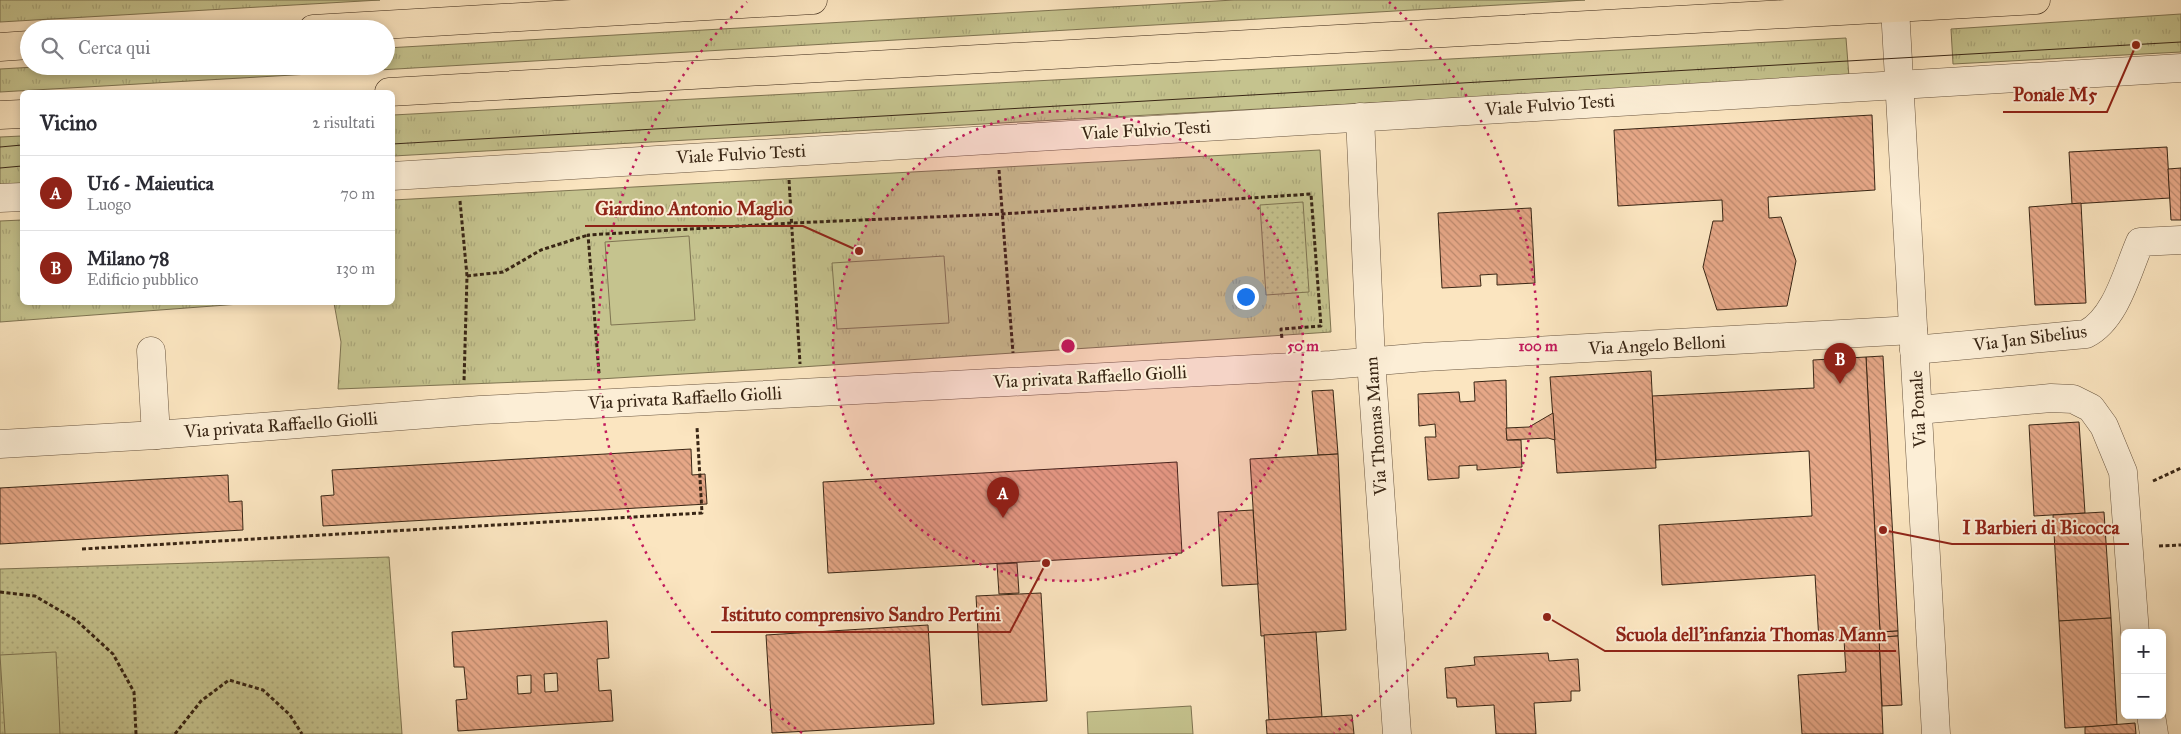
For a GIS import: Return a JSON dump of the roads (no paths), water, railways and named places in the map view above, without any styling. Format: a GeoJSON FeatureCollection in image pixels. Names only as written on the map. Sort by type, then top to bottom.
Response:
{"type":"FeatureCollection","features":[{"type":"Feature","properties":{"kind":"main road"},"geometry":{"type":"LineString","coordinates":[[395,24],[813,0]]}},
{"type":"Feature","properties":{"kind":"main road"},"geometry":{"type":"LineString","coordinates":[[395,92],[1895,4],[2036,0]]}},
{"type":"Feature","properties":{"kind":"main road"},"geometry":{"type":"LineString","coordinates":[[0,47],[20,46]]}},
{"type":"Feature","properties":{"kind":"main road"},"geometry":{"type":"LineString","coordinates":[[0,115],[20,114]]}},
{"type":"Feature","properties":{"kind":"street"},"geometry":{"type":"LineString","coordinates":[[1895,4],[1899,84]]}},
{"type":"Feature","properties":{"kind":"street","name":"Viale Fulvio Testi"},"geometry":{"type":"LineString","coordinates":[[395,176],[2181,68]]}},
{"type":"Feature","properties":{"kind":"street","name":"Via Ponale"},"geometry":{"type":"LineString","coordinates":[[1899,84],[1936,734]]}},
{"type":"Feature","properties":{"kind":"street","name":"Via Thomas Mann"},"geometry":{"type":"LineString","coordinates":[[1360,117],[1371,360],[1397,734]]}},
{"type":"Feature","properties":{"kind":"street"},"geometry":{"type":"LineString","coordinates":[[0,198],[20,197]]}},
{"type":"Feature","properties":{"kind":"street","name":"Via Jan Sibelius"},"geometry":{"type":"LineString","coordinates":[[1914,340],[2086,334],[2095,330],[2110,313],[2140,242],[2181,240]]}},
{"type":"Feature","properties":{"kind":"street","name":"Via Angelo Belloni"},"geometry":{"type":"LineString","coordinates":[[1371,360],[1914,340]]}},
{"type":"Feature","properties":{"kind":"street"},"geometry":{"type":"LineString","coordinates":[[151,350],[156,435]]}},
{"type":"Feature","properties":{"kind":"street","name":"Via privata Raffaello Giolli"},"geometry":{"type":"LineString","coordinates":[[0,444],[156,435],[489,410],[1331,365],[1371,360]]}},
{"type":"Feature","properties":{"kind":"street"},"geometry":{"type":"LineString","coordinates":[[1918,410],[2051,398],[2073,399],[2091,408],[2104,426],[2123,472],[2135,629]]}},
{"type":"Feature","properties":{"kind":"street"},"geometry":{"type":"LineString","coordinates":[[2152,719],[2154,734]]}},
{"type":"Feature","properties":{"kind":"tram line"},"geometry":{"type":"LineString","coordinates":[[395,144],[2181,42]]}},
{"type":"Feature","properties":{"kind":"tram line"},"geometry":{"type":"LineString","coordinates":[[0,147],[20,145]]}},
{"type":"Feature","properties":{"kind":"tram line"},"geometry":{"type":"LineString","coordinates":[[0,168],[20,166]]}},
{"type":"Feature","properties":{"kind":"place","name":"Ponale M5"},"geometry":{"type":"Point","coordinates":[2136,45]}},
{"type":"Feature","properties":{"kind":"place","name":"Giardino Antonio Maglio"},"geometry":{"type":"Point","coordinates":[859,251]}},
{"type":"Feature","properties":{"kind":"place","name":"Milano 78"},"geometry":{"type":"Point","coordinates":[1840,384]}},
{"type":"Feature","properties":{"kind":"place","name":"U16 - Maieutica"},"geometry":{"type":"Point","coordinates":[1003,518]}},
{"type":"Feature","properties":{"kind":"place","name":"I Barbieri di Bicocca"},"geometry":{"type":"Point","coordinates":[1883,530]}},
{"type":"Feature","properties":{"kind":"place","name":"Istituto comprensivo Sandro Pertini"},"geometry":{"type":"Point","coordinates":[1046,563]}},
{"type":"Feature","properties":{"kind":"place","name":"Scuola dell'infanzia Thomas Mann"},"geometry":{"type":"Point","coordinates":[1547,617]}}]}
